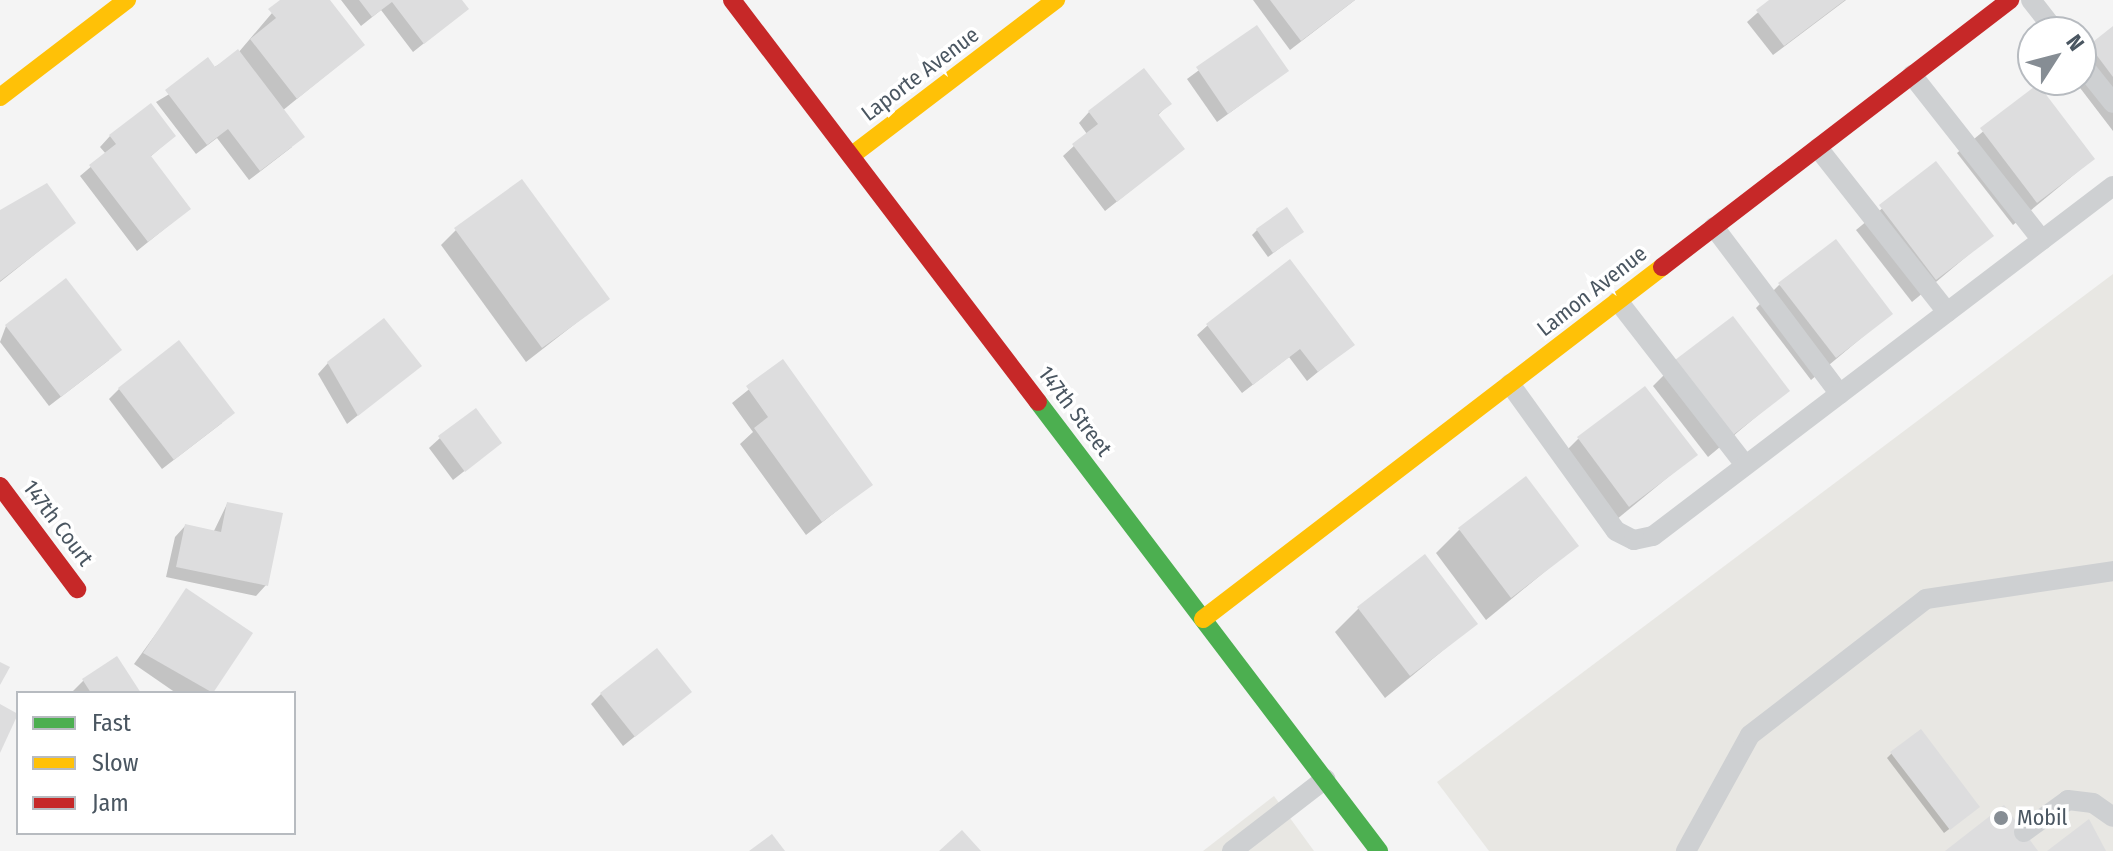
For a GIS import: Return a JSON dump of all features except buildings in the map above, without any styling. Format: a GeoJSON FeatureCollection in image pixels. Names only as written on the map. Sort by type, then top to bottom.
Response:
{"type":"FeatureCollection","features":[{"type":"Feature","properties":{"kind":"street"},"geometry":{"type":"LineString","coordinates":[[0,97],[127,0]]}},
{"type":"Feature","properties":{"kind":"street","name":"147th Street"},"geometry":{"type":"LineString","coordinates":[[732,0],[1379,851]]}},
{"type":"Feature","properties":{"kind":"street","name":"Laporte Avenue"},"geometry":{"type":"LineString","coordinates":[[851,156],[1056,0]]}},
{"type":"Feature","properties":{"kind":"street","name":"Lamon Avenue"},"geometry":{"type":"LineString","coordinates":[[1203,619],[2010,0]]}},
{"type":"Feature","properties":{"kind":"street","name":"147th Court"},"geometry":{"type":"LineString","coordinates":[[0,486],[77,589]]}},
{"type":"Feature","properties":{"kind":"lane"},"geometry":{"type":"LineString","coordinates":[[2031,0],[2044,16]]}},
{"type":"Feature","properties":{"kind":"lane"},"geometry":{"type":"LineString","coordinates":[[1912,75],[2042,240]]}},
{"type":"Feature","properties":{"kind":"lane"},"geometry":{"type":"LineString","coordinates":[[2097,83],[2113,103]]}},
{"type":"Feature","properties":{"kind":"lane"},"geometry":{"type":"LineString","coordinates":[[1818,148],[1947,312]]}},
{"type":"Feature","properties":{"kind":"lane"},"geometry":{"type":"LineString","coordinates":[[1510,384],[1616,531],[1634,540],[1653,536],[2113,186]]}},
{"type":"Feature","properties":{"kind":"lane"},"geometry":{"type":"LineString","coordinates":[[1714,227],[1840,394]]}},
{"type":"Feature","properties":{"kind":"lane"},"geometry":{"type":"LineString","coordinates":[[1618,301],[1745,465]]}},
{"type":"Feature","properties":{"kind":"lane"},"geometry":{"type":"LineString","coordinates":[[1686,851],[1750,735],[1926,599],[2113,571]]}},
{"type":"Feature","properties":{"kind":"lane"},"geometry":{"type":"LineString","coordinates":[[1232,851],[1325,779]]}},
{"type":"Feature","properties":{"kind":"lane"},"geometry":{"type":"LineString","coordinates":[[2024,832],[2068,800],[2093,803],[2113,818]]}},
{"type":"Feature","properties":{"kind":"shaded area"},"geometry":{"type":"Polygon","coordinates":[[[2113,274],[2113,851],[1489,851],[1437,782],[2113,274]]]}},
{"type":"Feature","properties":{"kind":"shaded area"},"geometry":{"type":"Polygon","coordinates":[[[1274,796],[1314,851],[1203,851],[1274,796]]]}},
{"type":"Feature","properties":{"kind":"traffic: fast"},"geometry":{"type":"LineString","coordinates":[[1038,402],[1379,851]]}},
{"type":"Feature","properties":{"kind":"traffic: slow"},"geometry":{"type":"LineString","coordinates":[[0,97],[127,0]]}},
{"type":"Feature","properties":{"kind":"traffic: slow"},"geometry":{"type":"LineString","coordinates":[[851,156],[1056,0]]}},
{"type":"Feature","properties":{"kind":"traffic: slow"},"geometry":{"type":"LineString","coordinates":[[1203,619],[1662,267]]}},
{"type":"Feature","properties":{"kind":"traffic: jam"},"geometry":{"type":"LineString","coordinates":[[732,0],[1038,402]]}},
{"type":"Feature","properties":{"kind":"traffic: jam"},"geometry":{"type":"LineString","coordinates":[[1662,267],[2010,0]]}},
{"type":"Feature","properties":{"kind":"traffic: jam"},"geometry":{"type":"LineString","coordinates":[[0,486],[77,589]]}},
{"type":"Feature","properties":{"kind":"place","name":"Mobil"},"geometry":{"type":"Point","coordinates":[2001,818]}}]}
